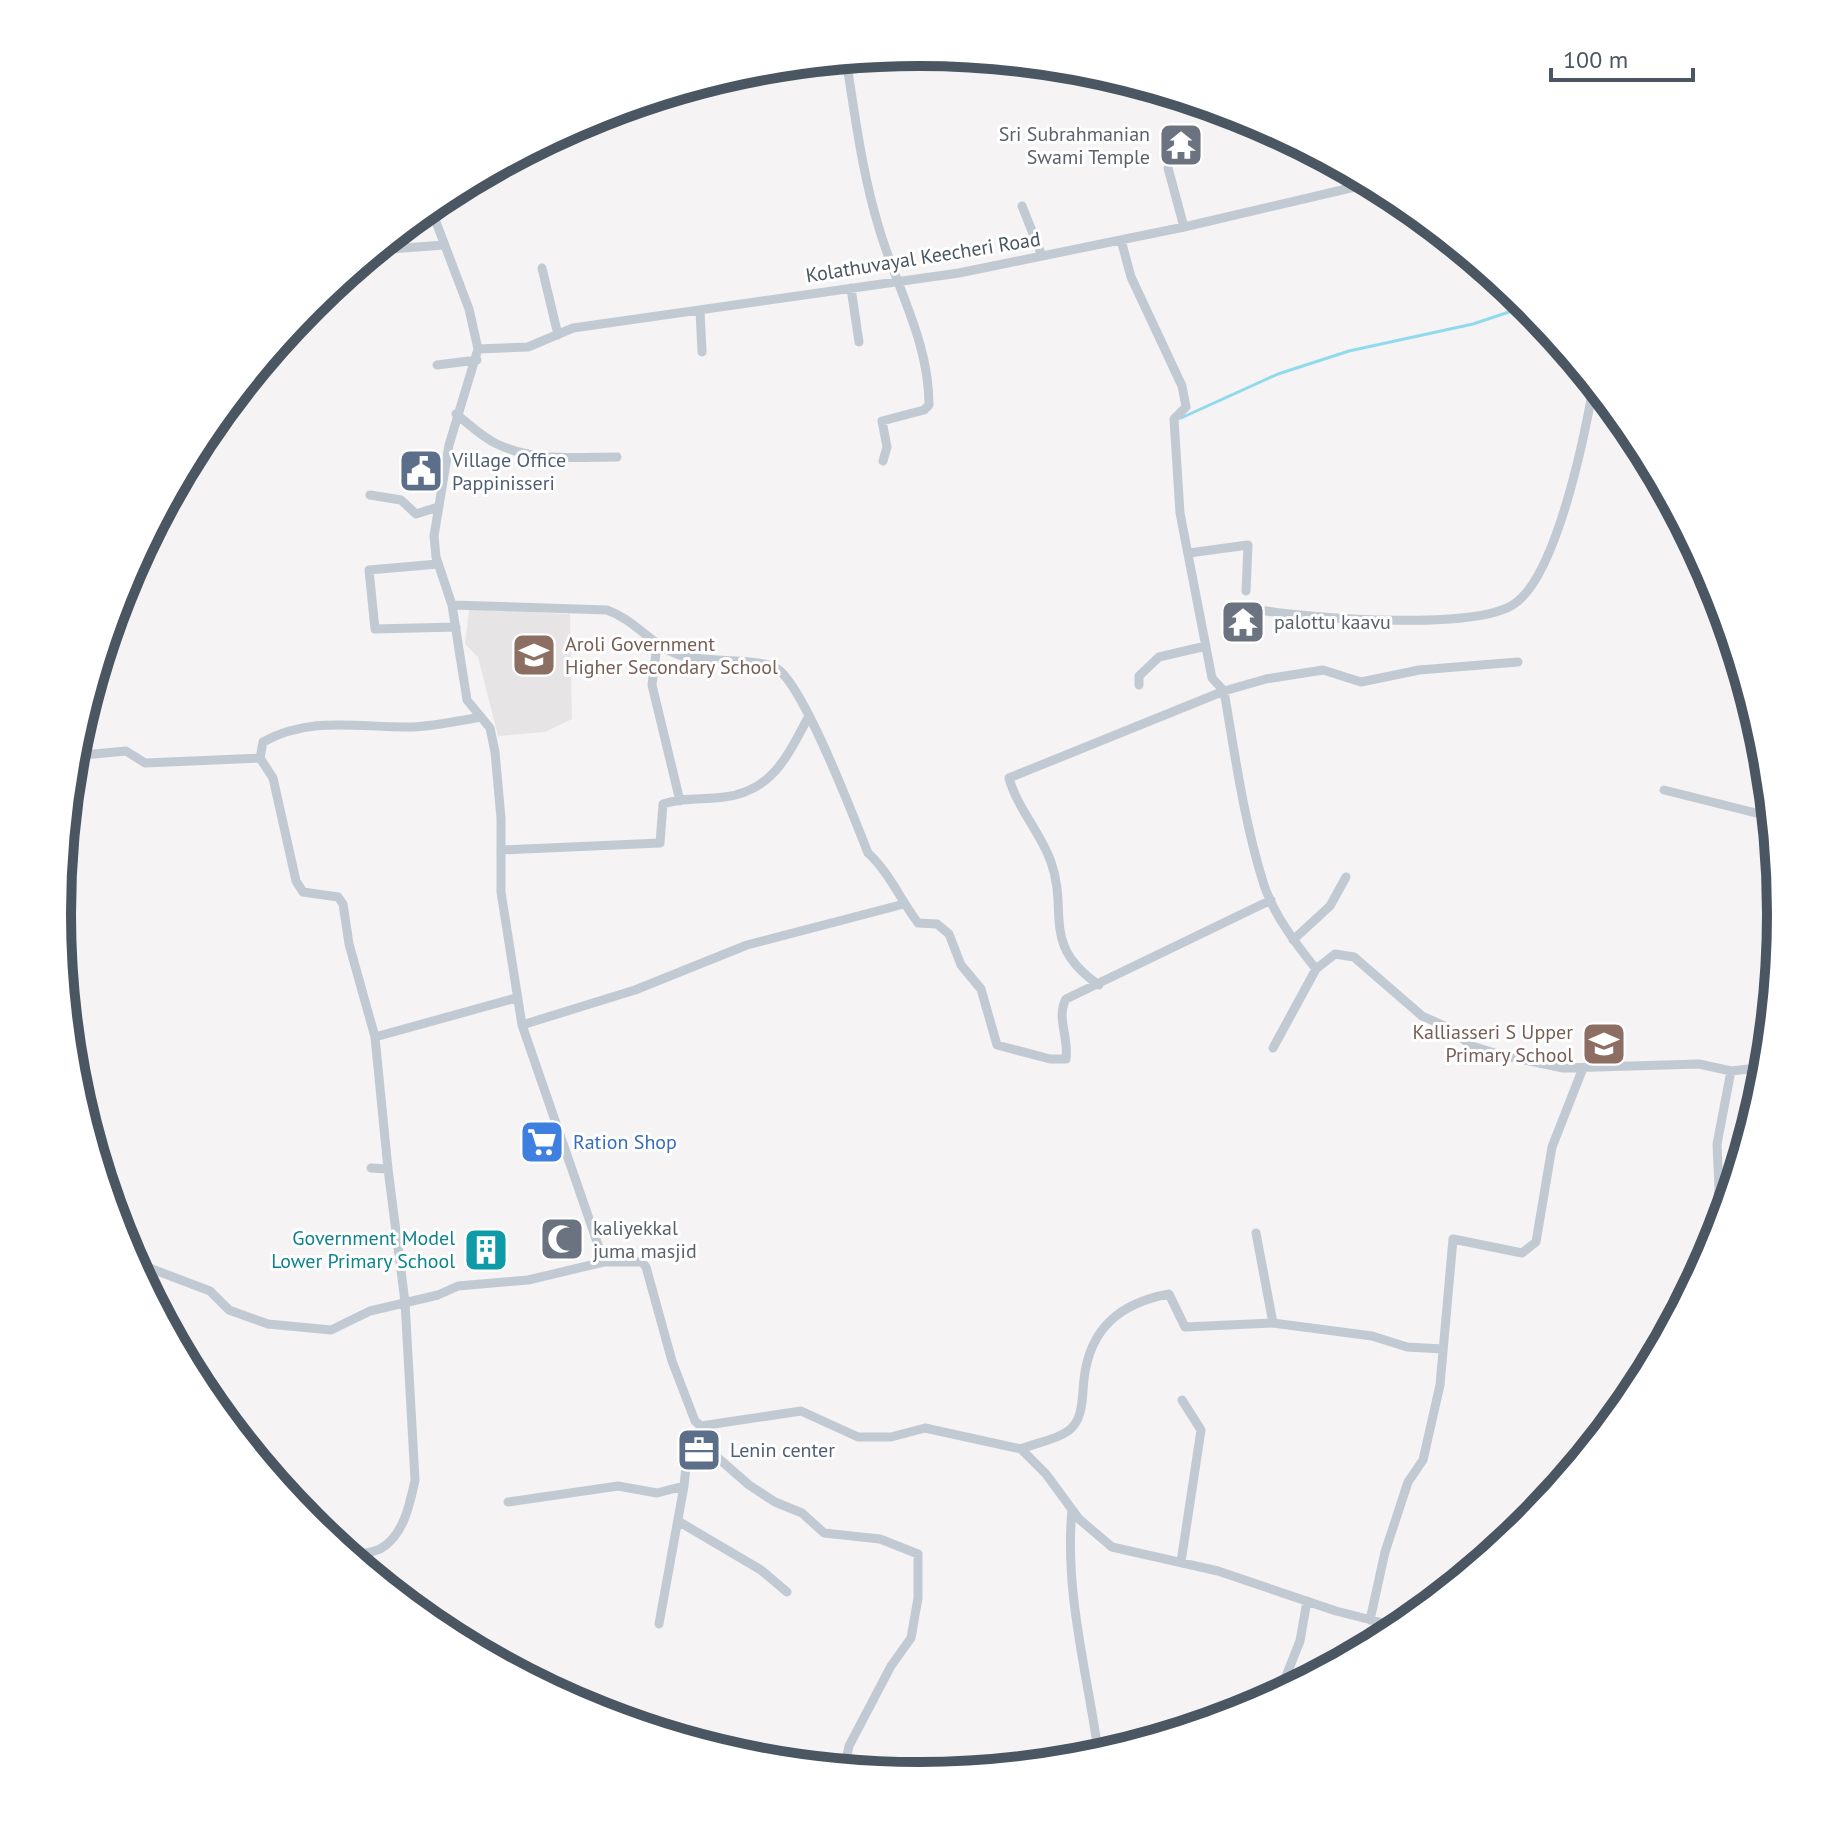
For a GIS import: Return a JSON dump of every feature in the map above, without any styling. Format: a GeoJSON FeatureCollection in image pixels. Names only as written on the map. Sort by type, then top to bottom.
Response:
{"type":"FeatureCollection","features":[{"type":"Feature","properties":{"kind":"street"},"geometry":{"type":"LineString","coordinates":[[848,69],[879,230],[901,281],[918,337],[929,405],[924,410],[882,421],[887,447],[883,461]]}},
{"type":"Feature","properties":{"kind":"street"},"geometry":{"type":"LineString","coordinates":[[1168,168],[1184,227]]}},
{"type":"Feature","properties":{"kind":"street","name":"Kolathuvayal Keecheri Road"},"geometry":{"type":"LineString","coordinates":[[478,349],[528,347],[573,328],[901,281],[1042,256],[1355,187]]}},
{"type":"Feature","properties":{"kind":"street"},"geometry":{"type":"LineString","coordinates":[[1022,206],[1042,256]]}},
{"type":"Feature","properties":{"kind":"street"},"geometry":{"type":"LineString","coordinates":[[435,219],[469,309],[478,349],[477,360],[456,414],[438,507],[434,536],[438,564],[452,605],[467,700],[490,728],[495,752],[501,892],[522,1025],[604,1262]]}},
{"type":"Feature","properties":{"kind":"street"},"geometry":{"type":"LineString","coordinates":[[1121,240],[1135,288],[1182,386],[1186,407],[1174,419],[1180,513],[1212,678],[1224,691],[1251,838],[1271,900],[1293,940],[1316,969]]}},
{"type":"Feature","properties":{"kind":"street"},"geometry":{"type":"LineString","coordinates":[[394,249],[444,245]]}},
{"type":"Feature","properties":{"kind":"street"},"geometry":{"type":"LineString","coordinates":[[542,268],[558,335]]}},
{"type":"Feature","properties":{"kind":"street"},"geometry":{"type":"LineString","coordinates":[[851,288],[859,342]]}},
{"type":"Feature","properties":{"kind":"street"},"geometry":{"type":"LineString","coordinates":[[700,310],[702,352]]}},
{"type":"Feature","properties":{"kind":"street"},"geometry":{"type":"LineString","coordinates":[[437,365],[477,360]]}},
{"type":"Feature","properties":{"kind":"street"},"geometry":{"type":"LineString","coordinates":[[1266,611],[1365,621],[1475,614],[1514,605],[1532,586],[1547,560],[1581,451],[1591,396]]}},
{"type":"Feature","properties":{"kind":"street"},"geometry":{"type":"LineString","coordinates":[[456,414],[495,444],[514,451],[547,458],[617,457]]}},
{"type":"Feature","properties":{"kind":"street"},"geometry":{"type":"LineString","coordinates":[[370,495],[401,500],[416,514],[438,507]]}},
{"type":"Feature","properties":{"kind":"street"},"geometry":{"type":"LineString","coordinates":[[1189,553],[1248,545],[1246,591]]}},
{"type":"Feature","properties":{"kind":"street"},"geometry":{"type":"LineString","coordinates":[[438,564],[369,570],[375,629],[456,627]]}},
{"type":"Feature","properties":{"kind":"street"},"geometry":{"type":"LineString","coordinates":[[452,605],[607,610],[623,616],[657,645],[680,655],[720,663],[773,666],[809,716],[868,853],[885,868],[892,888],[918,923],[937,924],[949,934],[961,965],[981,989],[997,1045],[1050,1059],[1066,1059],[1068,1041],[1061,1008],[1066,999],[1271,900]]}},
{"type":"Feature","properties":{"kind":"street"},"geometry":{"type":"LineString","coordinates":[[657,645],[652,685],[680,801]]}},
{"type":"Feature","properties":{"kind":"street"},"geometry":{"type":"LineString","coordinates":[[1139,685],[1139,676],[1159,657],[1206,646]]}},
{"type":"Feature","properties":{"kind":"street"},"geometry":{"type":"LineString","coordinates":[[1099,985],[1087,977],[1062,943],[1051,861],[1009,778],[1224,691],[1323,670],[1361,682],[1419,670],[1518,662]]}},
{"type":"Feature","properties":{"kind":"street"},"geometry":{"type":"LineString","coordinates":[[501,850],[660,843],[663,804],[728,797],[777,773],[790,757],[809,716]]}},
{"type":"Feature","properties":{"kind":"street"},"geometry":{"type":"LineString","coordinates":[[361,1553],[380,1549],[397,1532],[410,1507],[415,1480],[405,1302],[375,1037],[349,944],[343,904],[338,897],[303,892],[296,881],[273,778],[260,758],[263,742],[316,724],[414,727],[481,717]]}},
{"type":"Feature","properties":{"kind":"street"},"geometry":{"type":"LineString","coordinates":[[86,755],[126,751],[145,763],[260,758]]}},
{"type":"Feature","properties":{"kind":"street"},"geometry":{"type":"LineString","coordinates":[[1664,790],[1762,814]]}},
{"type":"Feature","properties":{"kind":"street"},"geometry":{"type":"LineString","coordinates":[[1293,940],[1330,906],[1346,877]]}},
{"type":"Feature","properties":{"kind":"street"},"geometry":{"type":"LineString","coordinates":[[522,1025],[635,990],[769,938],[904,904]]}},
{"type":"Feature","properties":{"kind":"street"},"geometry":{"type":"LineString","coordinates":[[1273,1048],[1316,969],[1335,954],[1354,957],[1422,1016],[1472,1046],[1539,1064],[1583,1068],[1699,1064],[1731,1071],[1754,1068]]}},
{"type":"Feature","properties":{"kind":"street"},"geometry":{"type":"LineString","coordinates":[[375,1037],[516,998]]}},
{"type":"Feature","properties":{"kind":"street"},"geometry":{"type":"LineString","coordinates":[[1370,1620],[1385,1552],[1408,1482],[1423,1460],[1440,1385],[1453,1239],[1522,1253],[1536,1242],[1552,1147],[1583,1068]]}},
{"type":"Feature","properties":{"kind":"street"},"geometry":{"type":"LineString","coordinates":[[1717,1202],[1717,1144],[1731,1071]]}},
{"type":"Feature","properties":{"kind":"street"},"geometry":{"type":"LineString","coordinates":[[371,1168],[388,1169]]}},
{"type":"Feature","properties":{"kind":"street"},"geometry":{"type":"LineString","coordinates":[[1256,1233],[1273,1323]]}},
{"type":"Feature","properties":{"kind":"street"},"geometry":{"type":"LineString","coordinates":[[149,1268],[210,1291],[229,1310],[281,1327],[331,1330],[370,1311],[458,1286],[528,1280],[604,1262],[642,1262],[672,1361],[695,1421],[701,1426],[801,1411],[858,1437],[891,1437],[925,1428],[1021,1449],[1046,1474],[1072,1510],[1112,1547],[1181,1562],[1385,1624]]}},
{"type":"Feature","properties":{"kind":"street"},"geometry":{"type":"LineString","coordinates":[[1021,1449],[1070,1430],[1083,1407],[1084,1377],[1092,1342],[1102,1327],[1139,1300],[1169,1294],[1185,1327],[1273,1323],[1372,1336],[1407,1347],[1443,1349]]}},
{"type":"Feature","properties":{"kind":"street"},"geometry":{"type":"LineString","coordinates":[[1181,1562],[1201,1430],[1182,1400]]}},
{"type":"Feature","properties":{"kind":"street"},"geometry":{"type":"LineString","coordinates":[[659,1624],[688,1447],[701,1426]]}},
{"type":"Feature","properties":{"kind":"street"},"geometry":{"type":"LineString","coordinates":[[694,1437],[749,1485],[775,1502],[802,1513],[824,1533],[880,1539],[918,1554],[918,1598],[911,1638],[891,1666],[849,1746],[846,1759]]}},
{"type":"Feature","properties":{"kind":"street"},"geometry":{"type":"LineString","coordinates":[[508,1502],[618,1486],[657,1493],[684,1486]]}},
{"type":"Feature","properties":{"kind":"street"},"geometry":{"type":"LineString","coordinates":[[1072,1510],[1073,1582],[1097,1744]]}},
{"type":"Feature","properties":{"kind":"street"},"geometry":{"type":"LineString","coordinates":[[678,1521],[761,1570],[787,1592]]}},
{"type":"Feature","properties":{"kind":"street"},"geometry":{"type":"LineString","coordinates":[[1285,1680],[1300,1641],[1307,1601]]}},
{"type":"Feature","properties":{"kind":"shaded area"},"geometry":{"type":"Polygon","coordinates":[[[469,609],[570,614],[572,719],[545,732],[498,736],[478,657],[465,644],[469,609]]]}},
{"type":"Feature","properties":{"kind":"waterway"},"geometry":{"type":"LineString","coordinates":[[1181,418],[1278,374],[1349,351],[1473,324],[1514,310]]}},
{"type":"Feature","properties":{"kind":"place","name":"Sri Subrahmanian Swami Temple"},"geometry":{"type":"Point","coordinates":[1181,145]}},
{"type":"Feature","properties":{"kind":"place","name":"Village Office Pappinisseri"},"geometry":{"type":"Point","coordinates":[421,471]}},
{"type":"Feature","properties":{"kind":"place","name":"palottu kaavu"},"geometry":{"type":"Point","coordinates":[1243,622]}},
{"type":"Feature","properties":{"kind":"place","name":"Aroli Government Higher Secondary School"},"geometry":{"type":"Point","coordinates":[534,655]}},
{"type":"Feature","properties":{"kind":"place","name":"Kalliasseri S Upper Primary School"},"geometry":{"type":"Point","coordinates":[1604,1044]}},
{"type":"Feature","properties":{"kind":"place","name":"Ration Shop"},"geometry":{"type":"Point","coordinates":[542,1142]}},
{"type":"Feature","properties":{"kind":"place","name":"kaliyekkal juma masjid"},"geometry":{"type":"Point","coordinates":[562,1239]}},
{"type":"Feature","properties":{"kind":"place","name":"Government Model Lower Primary School"},"geometry":{"type":"Point","coordinates":[486,1250]}},
{"type":"Feature","properties":{"kind":"place","name":"Lenin center"},"geometry":{"type":"Point","coordinates":[699,1450]}}]}
